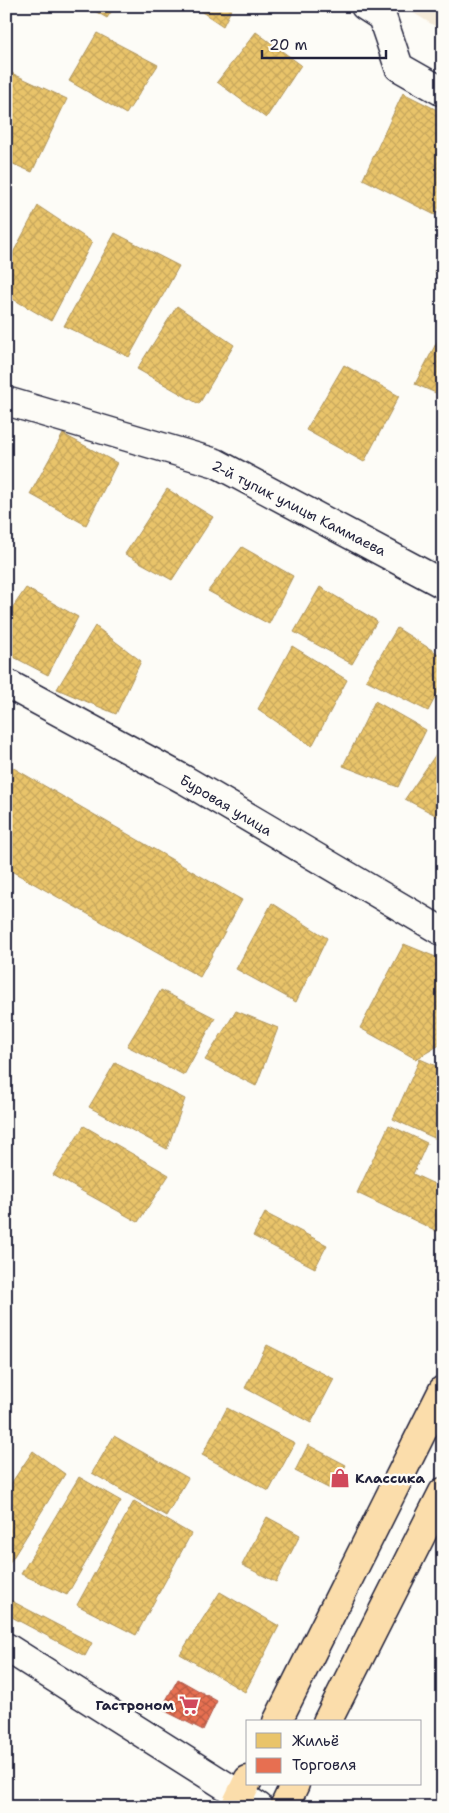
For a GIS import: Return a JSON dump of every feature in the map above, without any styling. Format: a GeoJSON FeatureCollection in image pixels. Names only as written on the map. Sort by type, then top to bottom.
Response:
{"type":"FeatureCollection","features":[{"type":"Feature","properties":{"kind":"main road"},"geometry":{"type":"LineString","coordinates":[[278,1720],[443,1390]]}},
{"type":"Feature","properties":{"kind":"main road"},"geometry":{"type":"LineString","coordinates":[[328,1720],[443,1492]]}},
{"type":"Feature","properties":{"kind":"main road"},"geometry":{"type":"LineString","coordinates":[[284,1807],[294,1786]]}},
{"type":"Feature","properties":{"kind":"street"},"geometry":{"type":"LineString","coordinates":[[365,6],[382,17],[399,67],[443,92]]}},
{"type":"Feature","properties":{"kind":"street","name":"2-й тупик улицы Каммаева"},"geometry":{"type":"LineString","coordinates":[[6,402],[216,463],[443,584]]}},
{"type":"Feature","properties":{"kind":"street","name":"Буровая улица"},"geometry":{"type":"LineString","coordinates":[[6,683],[185,780],[443,932]]}},
{"type":"Feature","properties":{"kind":"street"},"geometry":{"type":"LineString","coordinates":[[6,1647],[245,1797]]}},
{"type":"Feature","properties":{"kind":"shaded area"},"geometry":{"type":"Polygon","coordinates":[[[402,6],[443,6],[443,31],[402,6]]]}},
{"type":"Feature","properties":{"kind":"building: Жильё"},"geometry":{"type":"Polygon","coordinates":[[[86,6],[115,6],[107,18],[86,6]]]}},
{"type":"Feature","properties":{"kind":"building: Жильё"},"geometry":{"type":"Polygon","coordinates":[[[193,6],[233,6],[223,26],[193,6]]]}},
{"type":"Feature","properties":{"kind":"building: Жильё"},"geometry":{"type":"Polygon","coordinates":[[[256,32],[301,65],[266,118],[217,82],[256,32]]]}},
{"type":"Feature","properties":{"kind":"building: Жильё"},"geometry":{"type":"Polygon","coordinates":[[[97,33],[158,65],[126,114],[69,81],[97,33]]]}},
{"type":"Feature","properties":{"kind":"building: Жильё"},"geometry":{"type":"Polygon","coordinates":[[[7,71],[67,99],[32,172],[6,161],[7,71]]]}},
{"type":"Feature","properties":{"kind":"building: Жильё"},"geometry":{"type":"Polygon","coordinates":[[[403,93],[443,113],[443,200],[435,215],[363,179],[403,93]]]}},
{"type":"Feature","properties":{"kind":"building: Жильё"},"geometry":{"type":"Polygon","coordinates":[[[38,206],[92,242],[51,321],[6,295],[6,266],[38,206]]]}},
{"type":"Feature","properties":{"kind":"building: Жильё"},"geometry":{"type":"Polygon","coordinates":[[[115,233],[179,266],[129,357],[64,326],[115,233]]]}},
{"type":"Feature","properties":{"kind":"building: Жильё"},"geometry":{"type":"Polygon","coordinates":[[[443,256],[443,275],[435,272],[443,256]]]}},
{"type":"Feature","properties":{"kind":"building: Жильё"},"geometry":{"type":"Polygon","coordinates":[[[177,306],[234,345],[199,404],[137,369],[177,306]]]}},
{"type":"Feature","properties":{"kind":"building: Жильё"},"geometry":{"type":"Polygon","coordinates":[[[439,338],[443,340],[443,396],[415,384],[439,338]]]}},
{"type":"Feature","properties":{"kind":"building: Жильё"},"geometry":{"type":"Polygon","coordinates":[[[344,365],[399,396],[364,462],[306,430],[344,365]]]}},
{"type":"Feature","properties":{"kind":"building: Жильё"},"geometry":{"type":"Polygon","coordinates":[[[63,434],[117,463],[86,525],[30,494],[63,434]]]}},
{"type":"Feature","properties":{"kind":"building: Жильё"},"geometry":{"type":"Polygon","coordinates":[[[167,489],[213,517],[172,580],[125,554],[167,489]]]}},
{"type":"Feature","properties":{"kind":"building: Жильё"},"geometry":{"type":"Polygon","coordinates":[[[242,547],[293,576],[269,624],[208,591],[242,547]]]}},
{"type":"Feature","properties":{"kind":"building: Жильё"},"geometry":{"type":"Polygon","coordinates":[[[320,587],[377,621],[352,664],[294,632],[320,587]]]}},
{"type":"Feature","properties":{"kind":"building: Жильё"},"geometry":{"type":"Polygon","coordinates":[[[26,588],[78,617],[48,675],[6,653],[6,617],[26,588]]]}},
{"type":"Feature","properties":{"kind":"building: Жильё"},"geometry":{"type":"Polygon","coordinates":[[[95,626],[141,661],[116,714],[57,689],[95,626]]]}},
{"type":"Feature","properties":{"kind":"building: Жильё"},"geometry":{"type":"Polygon","coordinates":[[[397,628],[443,657],[443,683],[428,711],[366,680],[397,628]]]}},
{"type":"Feature","properties":{"kind":"building: Жильё"},"geometry":{"type":"Polygon","coordinates":[[[292,646],[347,680],[312,746],[258,709],[292,646]]]}},
{"type":"Feature","properties":{"kind":"building: Жильё"},"geometry":{"type":"Polygon","coordinates":[[[375,701],[426,730],[398,787],[343,766],[375,701]]]}},
{"type":"Feature","properties":{"kind":"building: Жильё"},"geometry":{"type":"Polygon","coordinates":[[[443,744],[443,819],[405,799],[443,744]]]}},
{"type":"Feature","properties":{"kind":"building: Жильё"},"geometry":{"type":"Polygon","coordinates":[[[10,766],[242,900],[200,977],[6,868],[6,771],[10,766]]]}},
{"type":"Feature","properties":{"kind":"building: Жильё"},"geometry":{"type":"Polygon","coordinates":[[[272,903],[327,938],[296,1002],[236,969],[272,903]]]}},
{"type":"Feature","properties":{"kind":"building: Жильё"},"geometry":{"type":"Polygon","coordinates":[[[404,944],[443,960],[443,1043],[416,1059],[360,1028],[404,944]]]}},
{"type":"Feature","properties":{"kind":"building: Жильё"},"geometry":{"type":"Polygon","coordinates":[[[161,990],[215,1018],[184,1075],[127,1046],[161,990]]]}},
{"type":"Feature","properties":{"kind":"building: Жильё"},"geometry":{"type":"Polygon","coordinates":[[[236,1011],[278,1028],[256,1086],[205,1060],[236,1011]]]}},
{"type":"Feature","properties":{"kind":"building: Жильё"},"geometry":{"type":"Polygon","coordinates":[[[420,1059],[443,1069],[443,1142],[393,1119],[420,1059]]]}},
{"type":"Feature","properties":{"kind":"building: Жильё"},"geometry":{"type":"Polygon","coordinates":[[[115,1063],[185,1099],[167,1149],[89,1107],[115,1063]]]}},
{"type":"Feature","properties":{"kind":"building: Жильё"},"geometry":{"type":"Polygon","coordinates":[[[389,1125],[427,1143],[413,1174],[443,1188],[443,1234],[357,1193],[389,1125]]]}},
{"type":"Feature","properties":{"kind":"building: Жильё"},"geometry":{"type":"Polygon","coordinates":[[[84,1126],[169,1175],[138,1222],[53,1175],[84,1126]]]}},
{"type":"Feature","properties":{"kind":"building: Жильё"},"geometry":{"type":"Polygon","coordinates":[[[265,1213],[327,1245],[315,1268],[253,1236],[265,1213]]]}},
{"type":"Feature","properties":{"kind":"building: Жильё"},"geometry":{"type":"Polygon","coordinates":[[[267,1345],[334,1379],[311,1423],[245,1388],[267,1345]]]}},
{"type":"Feature","properties":{"kind":"building: Жильё"},"geometry":{"type":"Polygon","coordinates":[[[227,1408],[295,1443],[269,1491],[202,1455],[227,1408]]]}},
{"type":"Feature","properties":{"kind":"building: Жильё"},"geometry":{"type":"Polygon","coordinates":[[[114,1436],[188,1478],[166,1516],[92,1473],[114,1436]]]}},
{"type":"Feature","properties":{"kind":"building: Жильё"},"geometry":{"type":"Polygon","coordinates":[[[308,1445],[346,1465],[332,1490],[295,1471],[308,1445]]]}},
{"type":"Feature","properties":{"kind":"building: Жильё"},"geometry":{"type":"Polygon","coordinates":[[[33,1451],[65,1474],[6,1569],[6,1491],[33,1451]]]}},
{"type":"Feature","properties":{"kind":"building: Жильё"},"geometry":{"type":"Polygon","coordinates":[[[79,1477],[121,1501],[67,1595],[21,1574],[79,1477]]]}},
{"type":"Feature","properties":{"kind":"building: Жильё"},"geometry":{"type":"Polygon","coordinates":[[[134,1501],[191,1534],[136,1635],[77,1605],[134,1501]]]}},
{"type":"Feature","properties":{"kind":"building: Жильё"},"geometry":{"type":"Polygon","coordinates":[[[267,1517],[300,1535],[276,1582],[242,1565],[267,1517]]]}},
{"type":"Feature","properties":{"kind":"building: Жильё"},"geometry":{"type":"Polygon","coordinates":[[[220,1592],[279,1626],[245,1692],[180,1654],[220,1592]]]}},
{"type":"Feature","properties":{"kind":"building: Жильё"},"geometry":{"type":"Polygon","coordinates":[[[6,1598],[92,1643],[85,1656],[6,1614],[6,1598]]]}},
{"type":"Feature","properties":{"kind":"building: Торговля","name":"Гастроном"},"geometry":{"type":"Polygon","coordinates":[[[178,1679],[217,1701],[203,1730],[161,1709],[178,1679]]]}},
{"type":"Feature","properties":{"kind":"place","name":"Классика"},"geometry":{"type":"Point","coordinates":[340,1478]}},
{"type":"Feature","properties":{"kind":"place","name":"Гастроном"},"geometry":{"type":"Point","coordinates":[189,1705]}}]}
